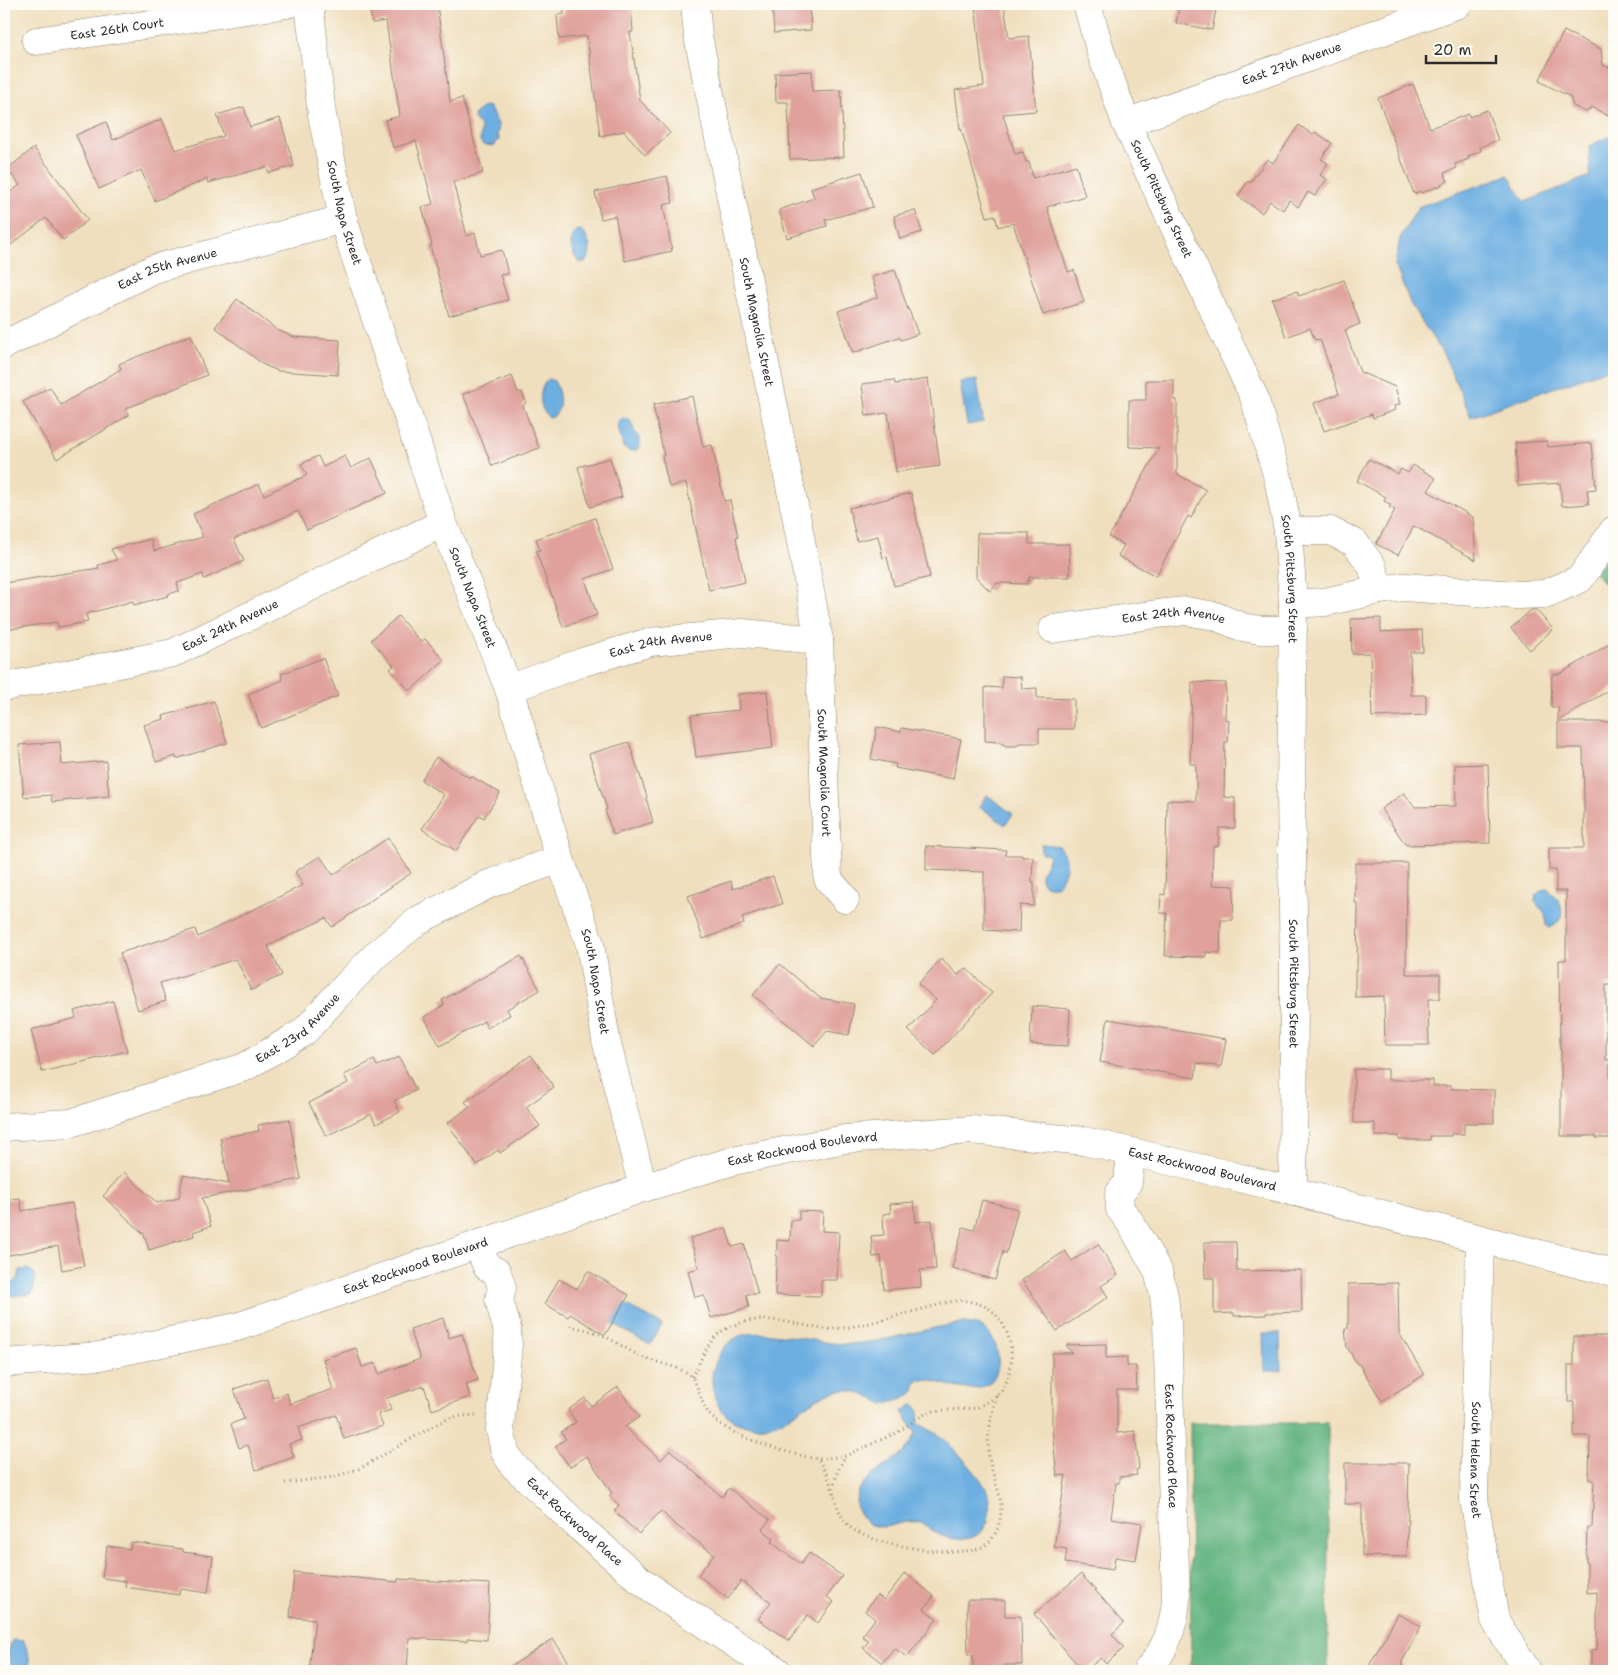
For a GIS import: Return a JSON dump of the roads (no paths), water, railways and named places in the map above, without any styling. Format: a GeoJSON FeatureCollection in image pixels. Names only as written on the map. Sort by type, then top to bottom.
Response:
{"type":"FeatureCollection","features":[{"type":"Feature","properties":{"kind":"street","name":"East 26th Court"},"geometry":{"type":"LineString","coordinates":[[36,41],[288,4]]}},
{"type":"Feature","properties":{"kind":"street","name":"South Napa Street"},"geometry":{"type":"LineString","coordinates":[[309,4],[322,115],[342,219],[443,523],[509,689],[560,859],[590,944],[606,1040],[644,1188]]}},
{"type":"Feature","properties":{"kind":"street","name":"South Magnolia Street"},"geometry":{"type":"LineString","coordinates":[[695,4],[698,36],[796,515],[818,640]]}},
{"type":"Feature","properties":{"kind":"street","name":"South Pittsburg Street"},"geometry":{"type":"LineString","coordinates":[[1087,4],[1101,53],[1126,123],[1254,397],[1278,478],[1288,531],[1293,617],[1291,796],[1294,971],[1293,1192]]}},
{"type":"Feature","properties":{"kind":"street","name":"East 27th Avenue"},"geometry":{"type":"LineString","coordinates":[[1126,123],[1458,4]]}},
{"type":"Feature","properties":{"kind":"street","name":"East 25th Avenue"},"geometry":{"type":"LineString","coordinates":[[4,344],[153,269],[342,219]]}},
{"type":"Feature","properties":{"kind":"street","name":"East 24th Avenue"},"geometry":{"type":"LineString","coordinates":[[4,687],[173,653],[443,523]]}},
{"type":"Feature","properties":{"kind":"street","name":"East 24th Avenue"},"geometry":{"type":"LineString","coordinates":[[1053,629],[1157,614],[1186,612],[1215,616],[1242,627],[1260,630],[1325,602],[1379,590],[1404,588],[1516,595],[1545,594],[1580,579],[1614,530]]}},
{"type":"Feature","properties":{"kind":"street"},"geometry":{"type":"LineString","coordinates":[[1288,531],[1330,531],[1355,543],[1372,566],[1379,590]]}},
{"type":"Feature","properties":{"kind":"street","name":"East 24th Avenue"},"geometry":{"type":"LineString","coordinates":[[509,689],[583,662],[650,642],[742,633],[818,640]]}},
{"type":"Feature","properties":{"kind":"street","name":"South Magnolia Court"},"geometry":{"type":"LineString","coordinates":[[818,640],[828,879],[846,900]]}},
{"type":"Feature","properties":{"kind":"street","name":"East 23rd Avenue"},"geometry":{"type":"LineString","coordinates":[[4,1127],[72,1123],[245,1068],[304,1032],[378,953],[419,920],[488,884],[560,859]]}},
{"type":"Feature","properties":{"kind":"street","name":"East Rockwood Boulevard"},"geometry":{"type":"LineString","coordinates":[[4,1363],[100,1356],[237,1327],[483,1256],[644,1188],[733,1161],[846,1140],[972,1130],[1084,1141],[1225,1174],[1614,1273]]}},
{"type":"Feature","properties":{"kind":"street","name":"East Rockwood Place"},"geometry":{"type":"LineString","coordinates":[[1131,1152],[1128,1182],[1119,1194],[1120,1209],[1130,1222],[1158,1272],[1164,1296],[1168,1332],[1176,1599],[1172,1628],[1166,1645],[1157,1660],[1147,1671]]}},
{"type":"Feature","properties":{"kind":"street","name":"South Helena Street"},"geometry":{"type":"LineString","coordinates":[[1480,1238],[1474,1500],[1495,1620],[1527,1671]]}},
{"type":"Feature","properties":{"kind":"street","name":"East Rockwood Place"},"geometry":{"type":"LineString","coordinates":[[483,1256],[482,1276],[486,1293],[498,1300],[507,1328],[508,1345],[500,1429],[504,1452],[513,1465],[535,1488],[640,1580],[777,1671]]}},
{"type":"Feature","properties":{"kind":"water"},"geometry":{"type":"Polygon","coordinates":[[[485,106],[489,107],[499,126],[497,136],[499,141],[496,141],[495,146],[483,145],[480,142],[481,128],[474,118],[475,113],[485,106]]]}},
{"type":"Feature","properties":{"kind":"water"},"geometry":{"type":"Polygon","coordinates":[[[1614,136],[1614,356],[1610,368],[1471,417],[1444,355],[1411,305],[1395,265],[1400,238],[1418,207],[1508,175],[1525,202],[1590,176],[1589,146],[1614,136]]]}},
{"type":"Feature","properties":{"kind":"water"},"geometry":{"type":"Polygon","coordinates":[[[581,230],[586,237],[590,251],[585,262],[579,262],[576,258],[571,243],[573,234],[581,230]]]}},
{"type":"Feature","properties":{"kind":"water"},"geometry":{"type":"Polygon","coordinates":[[[549,379],[554,381],[560,401],[558,410],[551,418],[541,405],[542,387],[549,379]]]}},
{"type":"Feature","properties":{"kind":"water"},"geometry":{"type":"Polygon","coordinates":[[[977,380],[983,422],[967,425],[960,382],[977,380]]]}},
{"type":"Feature","properties":{"kind":"water"},"geometry":{"type":"Polygon","coordinates":[[[623,418],[630,421],[635,433],[640,438],[640,446],[636,450],[629,451],[623,447],[618,426],[619,421],[623,418]]]}},
{"type":"Feature","properties":{"kind":"water"},"geometry":{"type":"Polygon","coordinates":[[[987,795],[1013,814],[1005,825],[979,806],[987,795]]]}},
{"type":"Feature","properties":{"kind":"water"},"geometry":{"type":"Polygon","coordinates":[[[1041,844],[1059,846],[1063,851],[1066,865],[1064,875],[1058,885],[1049,886],[1042,882],[1041,875],[1049,856],[1046,853],[1041,853],[1041,844]]]}},
{"type":"Feature","properties":{"kind":"water"},"geometry":{"type":"Polygon","coordinates":[[[1547,889],[1560,902],[1562,911],[1560,920],[1549,928],[1546,925],[1545,913],[1535,902],[1536,895],[1541,890],[1547,889]]]}},
{"type":"Feature","properties":{"kind":"water"},"geometry":{"type":"Polygon","coordinates":[[[28,1269],[35,1275],[32,1294],[13,1296],[8,1294],[11,1284],[18,1279],[20,1270],[28,1269]]]}},
{"type":"Feature","properties":{"kind":"water"},"geometry":{"type":"Polygon","coordinates":[[[623,1303],[662,1325],[650,1345],[611,1323],[623,1303]]]}},
{"type":"Feature","properties":{"kind":"water"},"geometry":{"type":"Polygon","coordinates":[[[965,1323],[980,1326],[993,1340],[997,1349],[997,1369],[994,1377],[988,1384],[979,1388],[963,1389],[933,1381],[918,1380],[914,1392],[906,1397],[884,1404],[857,1392],[839,1390],[815,1400],[780,1422],[767,1426],[742,1424],[728,1417],[721,1410],[714,1395],[712,1378],[718,1358],[728,1344],[744,1335],[758,1333],[773,1334],[837,1344],[850,1344],[865,1343],[965,1323]]]}},
{"type":"Feature","properties":{"kind":"water"},"geometry":{"type":"Polygon","coordinates":[[[1263,1333],[1280,1333],[1281,1371],[1264,1371],[1263,1333]]]}},
{"type":"Feature","properties":{"kind":"water"},"geometry":{"type":"Polygon","coordinates":[[[912,1405],[917,1407],[919,1413],[918,1422],[940,1436],[952,1447],[973,1470],[987,1491],[989,1498],[988,1521],[980,1533],[974,1537],[954,1539],[937,1534],[921,1523],[913,1522],[882,1527],[875,1526],[868,1523],[858,1511],[856,1502],[858,1492],[864,1483],[872,1475],[893,1461],[911,1444],[916,1433],[902,1412],[912,1405]]]}},
{"type":"Feature","properties":{"kind":"water"},"geometry":{"type":"Polygon","coordinates":[[[12,1640],[24,1641],[30,1659],[29,1671],[8,1671],[6,1668],[11,1664],[8,1654],[12,1640]]]}}]}
